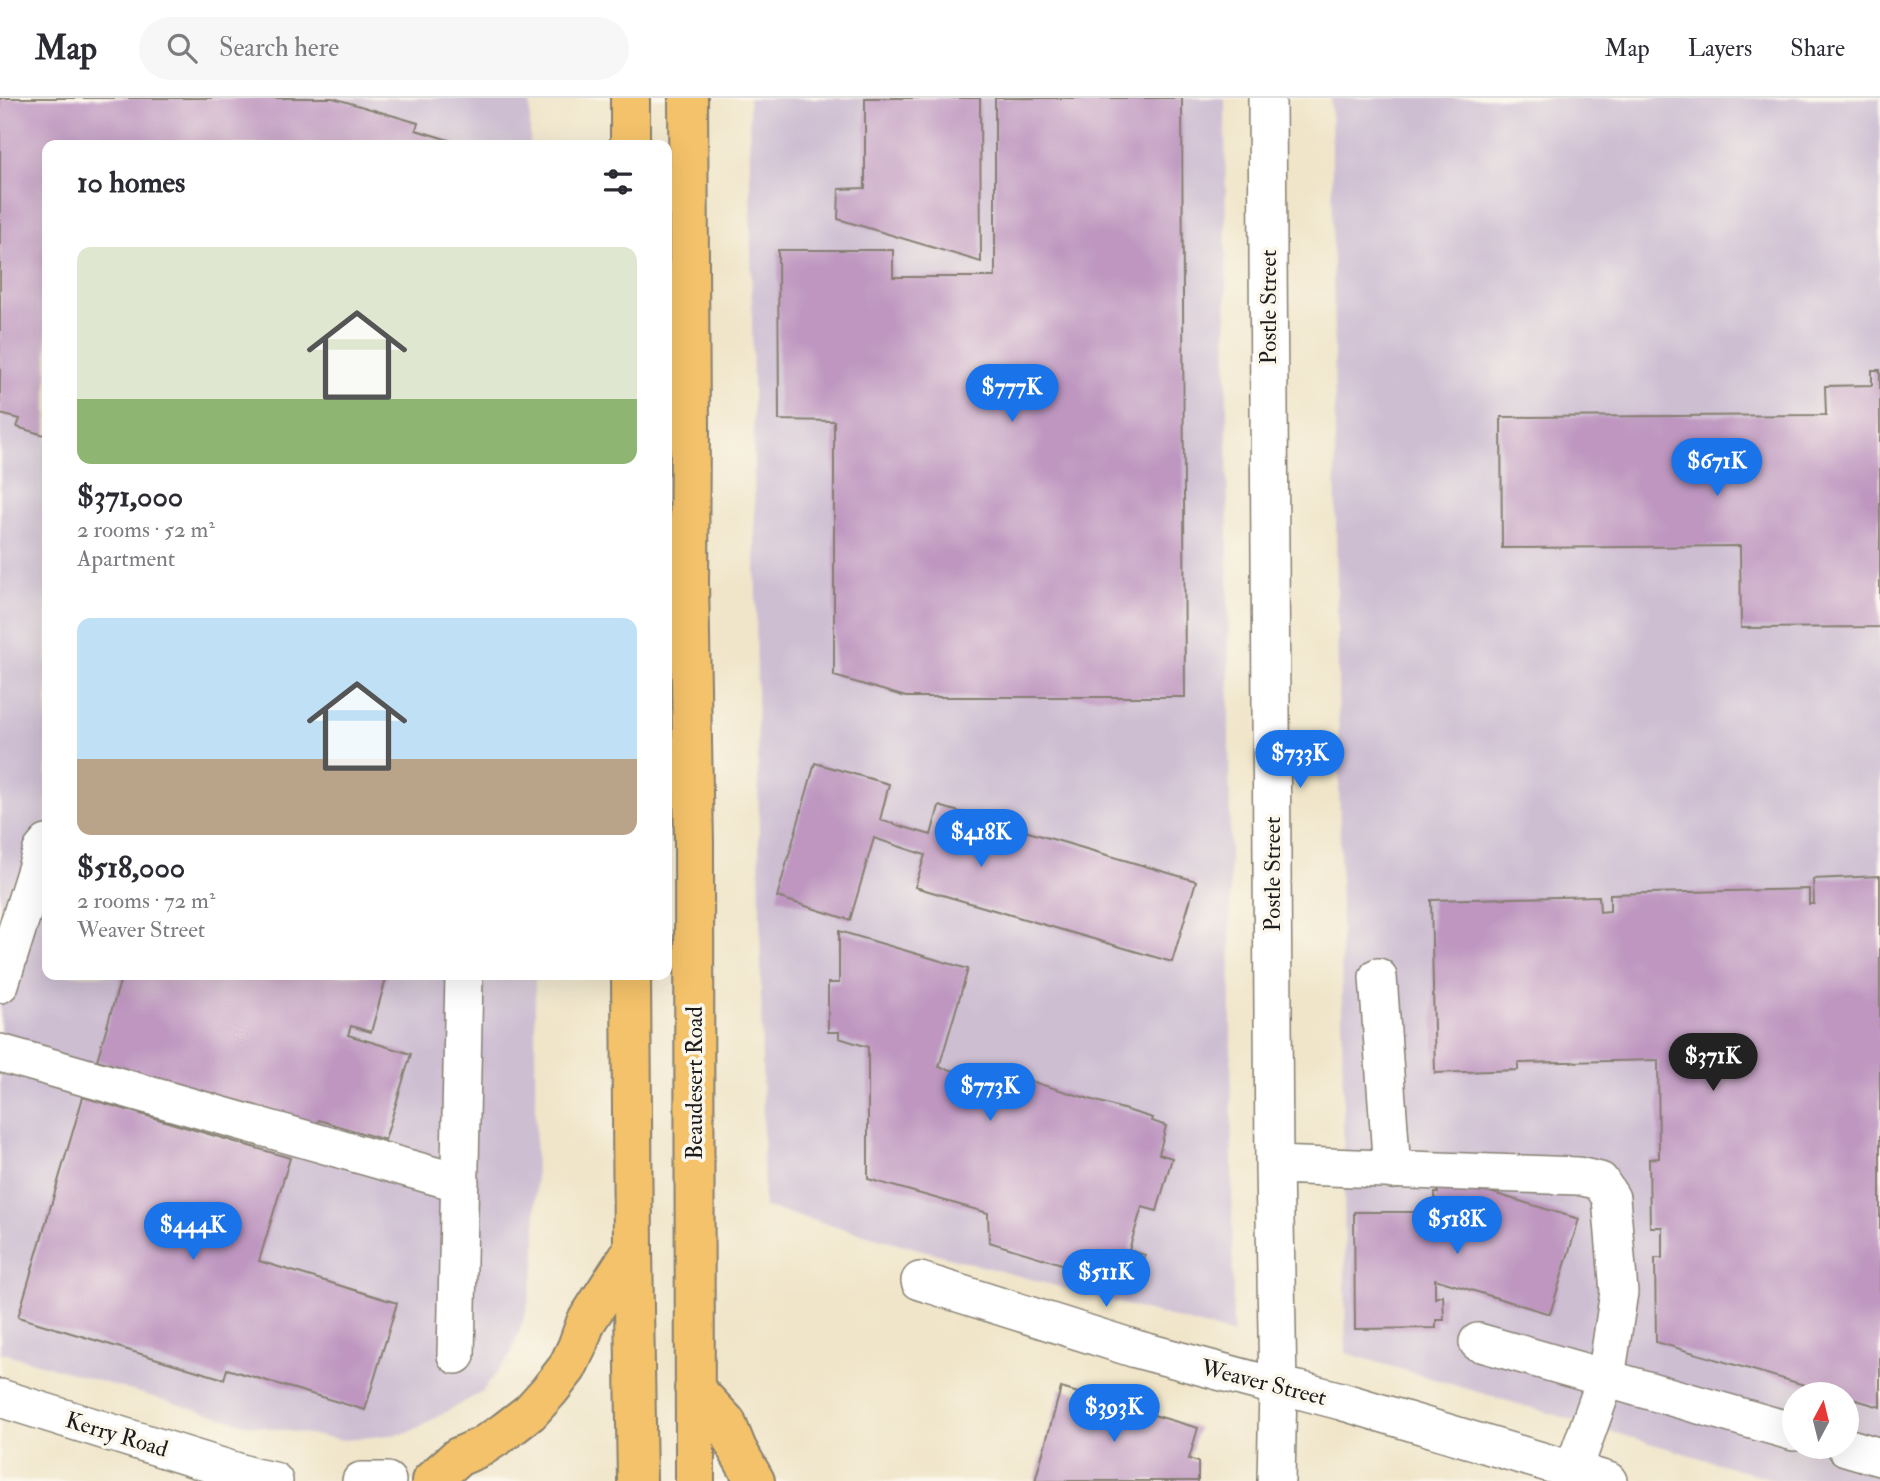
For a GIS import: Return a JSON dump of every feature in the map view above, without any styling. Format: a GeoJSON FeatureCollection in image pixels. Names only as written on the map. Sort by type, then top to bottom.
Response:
{"type":"FeatureCollection","features":[{"type":"Feature","properties":{"kind":"highway"},"geometry":{"type":"LineString","coordinates":[[629,98],[630,140]]}},
{"type":"Feature","properties":{"kind":"highway","name":"Beaudesert Road"},"geometry":{"type":"LineString","coordinates":[[688,98],[689,583],[694,843],[695,1481]]}},
{"type":"Feature","properties":{"kind":"highway"},"geometry":{"type":"LineString","coordinates":[[631,980],[637,1481]]}},
{"type":"Feature","properties":{"kind":"highway"},"geometry":{"type":"LineString","coordinates":[[431,1481],[458,1457],[481,1447],[504,1432],[530,1412],[549,1391],[567,1368],[578,1347],[586,1322],[633,1249]]}},
{"type":"Feature","properties":{"kind":"highway"},"geometry":{"type":"LineString","coordinates":[[694,1388],[726,1422],[755,1481]]}},
{"type":"Feature","properties":{"kind":"street","name":"Postle Street"},"geometry":{"type":"LineString","coordinates":[[1267,98],[1274,1165],[1278,1387],[1276,1481]]}},
{"type":"Feature","properties":{"kind":"street"},"geometry":{"type":"LineString","coordinates":[[0,984],[42,850]]}},
{"type":"Feature","properties":{"kind":"street"},"geometry":{"type":"LineString","coordinates":[[1378,977],[1392,1170]]}},
{"type":"Feature","properties":{"kind":"street"},"geometry":{"type":"LineString","coordinates":[[456,1355],[464,980]]}},
{"type":"Feature","properties":{"kind":"street"},"geometry":{"type":"LineString","coordinates":[[0,1053],[460,1182]]}},
{"type":"Feature","properties":{"kind":"street"},"geometry":{"type":"LineString","coordinates":[[1274,1165],[1578,1176],[1600,1181],[1611,1198],[1619,1292],[1606,1378],[1573,1471]]}},
{"type":"Feature","properties":{"kind":"street","name":"Weaver Street"},"geometry":{"type":"LineString","coordinates":[[920,1281],[1136,1349],[1341,1401],[1608,1481]]}},
{"type":"Feature","properties":{"kind":"street"},"geometry":{"type":"LineString","coordinates":[[1478,1342],[1782,1429]]}},
{"type":"Feature","properties":{"kind":"street","name":"Kerry Road"},"geometry":{"type":"LineString","coordinates":[[0,1398],[253,1478]]}},
{"type":"Feature","properties":{"kind":"street"},"geometry":{"type":"LineString","coordinates":[[1859,1451],[1880,1457]]}},
{"type":"Feature","properties":{"kind":"street"},"geometry":{"type":"LineString","coordinates":[[360,1481],[387,1481]]}},
{"type":"Feature","properties":{"kind":"shaded area"},"geometry":{"type":"Polygon","coordinates":[[[0,98],[530,98],[530,140],[42,140],[42,980],[535,980],[536,1261],[527,1309],[512,1353],[482,1392],[408,1433],[344,1440],[245,1424],[0,1352],[0,98]]]}},
{"type":"Feature","properties":{"kind":"shaded area"},"geometry":{"type":"Polygon","coordinates":[[[749,98],[1225,98],[1233,1334],[764,1207],[749,98]]]}},
{"type":"Feature","properties":{"kind":"shaded area"},"geometry":{"type":"Polygon","coordinates":[[[1331,98],[1880,98],[1880,1481],[1778,1481],[1346,1353],[1331,98]]]}},
{"type":"Feature","properties":{"kind":"building"},"geometry":{"type":"Polygon","coordinates":[[[0,98],[333,98],[418,123],[416,130],[449,140],[42,140],[42,434],[17,427],[20,419],[0,414],[0,98]]]}},
{"type":"Feature","properties":{"kind":"building"},"geometry":{"type":"Polygon","coordinates":[[[865,98],[980,98],[981,262],[838,219],[839,189],[865,188],[865,98]]]}},
{"type":"Feature","properties":{"kind":"building"},"geometry":{"type":"Polygon","coordinates":[[[995,98],[1182,98],[1185,697],[906,697],[834,676],[834,421],[779,420],[778,250],[893,250],[893,277],[995,277],[995,98]]]}},
{"type":"Feature","properties":{"kind":"building"},"geometry":{"type":"Polygon","coordinates":[[[1872,370],[1880,370],[1880,627],[1741,628],[1740,546],[1502,548],[1501,417],[1826,415],[1825,386],[1872,385],[1872,370]]]}},
{"type":"Feature","properties":{"kind":"building"},"geometry":{"type":"Polygon","coordinates":[[[815,763],[889,784],[880,820],[931,835],[939,806],[1196,881],[1172,962],[915,887],[925,855],[874,838],[850,920],[777,897],[815,763]]]}},
{"type":"Feature","properties":{"kind":"building"},"geometry":{"type":"Polygon","coordinates":[[[1880,876],[1880,1407],[1859,1401],[1859,1382],[1794,1382],[1656,1342],[1655,1258],[1662,1258],[1662,1227],[1650,1227],[1649,1159],[1659,1158],[1658,1060],[1518,1063],[1518,1070],[1435,1073],[1431,900],[1599,896],[1600,912],[1610,911],[1610,894],[1809,889],[1809,904],[1814,904],[1813,879],[1880,876]]]}},
{"type":"Feature","properties":{"kind":"building"},"geometry":{"type":"Polygon","coordinates":[[[839,931],[968,969],[939,1067],[985,1078],[993,1070],[1153,1118],[1152,1121],[1166,1126],[1159,1154],[1172,1158],[1157,1211],[1142,1207],[1129,1250],[1145,1255],[1136,1281],[1066,1260],[1065,1265],[989,1242],[988,1213],[868,1179],[868,1047],[839,1038],[839,1032],[828,1032],[828,983],[839,983],[839,931]]]}},
{"type":"Feature","properties":{"kind":"building"},"geometry":{"type":"Polygon","coordinates":[[[120,980],[386,980],[371,1032],[351,1026],[348,1035],[411,1054],[385,1140],[319,1120],[317,1126],[97,1060],[120,980]]]}},
{"type":"Feature","properties":{"kind":"building"},"geometry":{"type":"Polygon","coordinates":[[[83,1097],[290,1158],[259,1261],[397,1303],[365,1410],[227,1369],[224,1379],[18,1317],[83,1097]]]}},
{"type":"Feature","properties":{"kind":"building"},"geometry":{"type":"Polygon","coordinates":[[[1438,1184],[1470,1186],[1579,1219],[1550,1314],[1435,1279],[1435,1298],[1443,1295],[1444,1320],[1436,1320],[1436,1328],[1355,1329],[1354,1212],[1435,1212],[1438,1184]]]}},
{"type":"Feature","properties":{"kind":"building"},"geometry":{"type":"Polygon","coordinates":[[[1061,1388],[1198,1428],[1189,1459],[1198,1462],[1198,1481],[1035,1481],[1061,1388]]]}}]}
